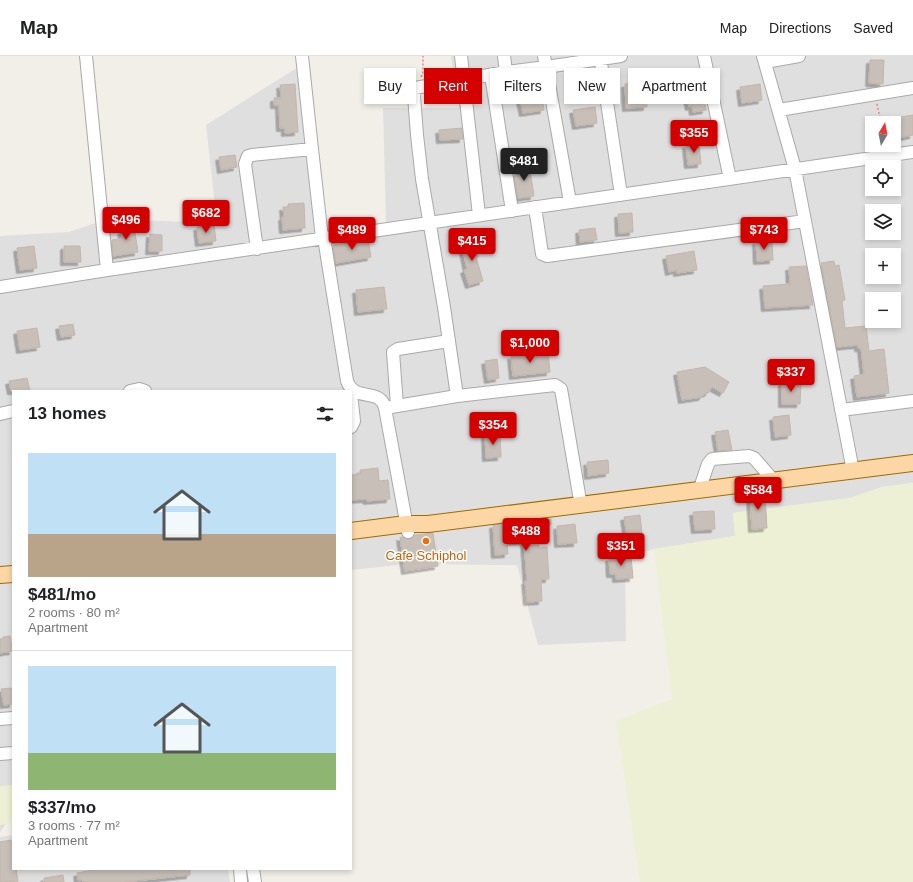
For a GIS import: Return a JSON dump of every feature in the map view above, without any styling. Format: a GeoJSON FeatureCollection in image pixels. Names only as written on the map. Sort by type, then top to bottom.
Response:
{"type":"FeatureCollection","features":[{"type":"Feature","properties":{"kind":"main road"},"geometry":{"type":"LineString","coordinates":[[352,541],[428,524],[581,506],[913,463]]}},
{"type":"Feature","properties":{"kind":"main road"},"geometry":{"type":"LineString","coordinates":[[352,531],[407,528]]}},
{"type":"Feature","properties":{"kind":"main road"},"geometry":{"type":"LineString","coordinates":[[0,575],[12,574]]}},
{"type":"Feature","properties":{"kind":"main road"},"geometry":{"type":"LineString","coordinates":[[0,583],[12,582]]}},
{"type":"Feature","properties":{"kind":"street"},"geometry":{"type":"LineString","coordinates":[[86,56],[107,270]]}},
{"type":"Feature","properties":{"kind":"street"},"geometry":{"type":"LineString","coordinates":[[302,56],[323,238],[347,381],[351,390]]}},
{"type":"Feature","properties":{"kind":"street"},"geometry":{"type":"LineString","coordinates":[[461,56],[463,68]]}},
{"type":"Feature","properties":{"kind":"street"},"geometry":{"type":"LineString","coordinates":[[504,56],[506,68]]}},
{"type":"Feature","properties":{"kind":"street"},"geometry":{"type":"LineString","coordinates":[[522,68],[545,62],[620,56]]}},
{"type":"Feature","properties":{"kind":"street"},"geometry":{"type":"LineString","coordinates":[[704,56],[730,178]]}},
{"type":"Feature","properties":{"kind":"street"},"geometry":{"type":"LineString","coordinates":[[799,56],[764,59],[795,169],[853,471]]}},
{"type":"Feature","properties":{"kind":"street"},"geometry":{"type":"LineString","coordinates":[[601,58],[621,194]]}},
{"type":"Feature","properties":{"kind":"street"},"geometry":{"type":"LineString","coordinates":[[545,62],[570,202]]}},
{"type":"Feature","properties":{"kind":"street"},"geometry":{"type":"LineString","coordinates":[[779,110],[913,88]]}},
{"type":"Feature","properties":{"kind":"street"},"geometry":{"type":"LineString","coordinates":[[415,104],[422,179],[457,396]]}},
{"type":"Feature","properties":{"kind":"street"},"geometry":{"type":"LineString","coordinates":[[467,104],[479,216]]}},
{"type":"Feature","properties":{"kind":"street"},"geometry":{"type":"LineString","coordinates":[[495,104],[512,211]]}},
{"type":"Feature","properties":{"kind":"street"},"geometry":{"type":"LineString","coordinates":[[257,249],[245,164],[246,158],[252,155],[312,149]]}},
{"type":"Feature","properties":{"kind":"street"},"geometry":{"type":"LineString","coordinates":[[0,287],[430,222],[913,152]]}},
{"type":"Feature","properties":{"kind":"street"},"geometry":{"type":"LineString","coordinates":[[535,207],[542,254],[547,256],[805,221]]}},
{"type":"Feature","properties":{"kind":"street"},"geometry":{"type":"LineString","coordinates":[[407,528],[391,407],[393,352],[398,349],[449,341]]}},
{"type":"Feature","properties":{"kind":"street"},"geometry":{"type":"LineString","coordinates":[[352,391],[377,398],[384,404],[391,407],[457,396],[556,385],[560,387],[581,506]]}},
{"type":"Feature","properties":{"kind":"street"},"geometry":{"type":"LineString","coordinates":[[352,401],[354,421],[352,425]]}},
{"type":"Feature","properties":{"kind":"street"},"geometry":{"type":"LineString","coordinates":[[841,410],[913,401]]}},
{"type":"Feature","properties":{"kind":"street"},"geometry":{"type":"LineString","coordinates":[[0,414],[12,412]]}},
{"type":"Feature","properties":{"kind":"street"},"geometry":{"type":"LineString","coordinates":[[700,491],[708,464],[712,459],[749,456],[754,458],[774,481]]}},
{"type":"Feature","properties":{"kind":"street"},"geometry":{"type":"LineString","coordinates":[[0,719],[12,718]]}},
{"type":"Feature","properties":{"kind":"street"},"geometry":{"type":"LineString","coordinates":[[0,754],[12,753]]}},
{"type":"Feature","properties":{"kind":"street"},"geometry":{"type":"LineString","coordinates":[[240,870],[241,882]]}},
{"type":"Feature","properties":{"kind":"street"},"geometry":{"type":"LineString","coordinates":[[253,870],[255,882]]}},
{"type":"Feature","properties":{"kind":"path"},"geometry":{"type":"LineString","coordinates":[[416,86],[423,72],[423,56]]}},
{"type":"Feature","properties":{"kind":"path"},"geometry":{"type":"LineString","coordinates":[[875,94],[879,116]]}},
{"type":"Feature","properties":{"kind":"shaded area"},"geometry":{"type":"Polygon","coordinates":[[[451,56],[913,56],[913,483],[882,487],[850,498],[733,513],[735,536],[654,549],[625,558],[626,641],[538,645],[517,565],[408,564],[352,570],[352,390],[12,390],[12,815],[0,832],[0,236],[69,232],[107,219],[217,223],[206,125],[303,64],[327,236],[386,223],[383,108],[459,108],[458,104],[482,104],[482,68],[453,68],[451,56]]]}},
{"type":"Feature","properties":{"kind":"shaded area"},"geometry":{"type":"Polygon","coordinates":[[[12,835],[12,870],[228,870],[230,882],[0,882],[0,837],[12,835]]]}},
{"type":"Feature","properties":{"kind":"green space"},"geometry":{"type":"Polygon","coordinates":[[[913,483],[913,882],[640,882],[616,721],[672,699],[654,549],[735,536],[733,513],[850,498],[882,487],[913,483]]]}},
{"type":"Feature","properties":{"kind":"green space"},"geometry":{"type":"Polygon","coordinates":[[[12,785],[12,823],[0,825],[0,786],[12,785]]]}},
{"type":"Feature","properties":{"kind":"building"},"geometry":{"type":"Polygon","coordinates":[[[870,60],[884,60],[883,84],[869,83],[870,60]]]}},
{"type":"Feature","properties":{"kind":"building"},"geometry":{"type":"Polygon","coordinates":[[[295,84],[298,132],[285,133],[285,128],[280,128],[279,105],[274,105],[274,98],[281,98],[280,85],[295,84]]]}},
{"type":"Feature","properties":{"kind":"building"},"geometry":{"type":"Polygon","coordinates":[[[625,84],[628,84],[628,104],[647,104],[647,107],[626,108],[625,84]]]}},
{"type":"Feature","properties":{"kind":"building"},"geometry":{"type":"Polygon","coordinates":[[[760,84],[762,100],[742,103],[740,87],[760,84]]]}},
{"type":"Feature","properties":{"kind":"building"},"geometry":{"type":"Polygon","coordinates":[[[521,104],[543,104],[544,110],[523,113],[521,104]]]}},
{"type":"Feature","properties":{"kind":"building"},"geometry":{"type":"Polygon","coordinates":[[[688,104],[705,104],[706,110],[693,112],[692,106],[689,107],[688,104]]]}},
{"type":"Feature","properties":{"kind":"building"},"geometry":{"type":"Polygon","coordinates":[[[595,107],[597,123],[576,126],[573,110],[595,107]]]}},
{"type":"Feature","properties":{"kind":"building"},"geometry":{"type":"Polygon","coordinates":[[[913,115],[913,135],[901,138],[901,117],[913,115]]]}},
{"type":"Feature","properties":{"kind":"building"},"geometry":{"type":"Polygon","coordinates":[[[462,128],[463,139],[440,140],[439,130],[462,128]]]}},
{"type":"Feature","properties":{"kind":"building"},"geometry":{"type":"Polygon","coordinates":[[[699,144],[701,164],[688,165],[686,145],[699,144]]]}},
{"type":"Feature","properties":{"kind":"building"},"geometry":{"type":"Polygon","coordinates":[[[235,155],[237,167],[221,170],[219,157],[235,155]]]}},
{"type":"Feature","properties":{"kind":"building"},"geometry":{"type":"Polygon","coordinates":[[[529,164],[534,196],[518,198],[514,176],[520,176],[518,165],[529,164]]]}},
{"type":"Feature","properties":{"kind":"building"},"geometry":{"type":"Polygon","coordinates":[[[304,203],[305,228],[283,230],[283,207],[288,207],[288,204],[304,203]]]}},
{"type":"Feature","properties":{"kind":"building"},"geometry":{"type":"Polygon","coordinates":[[[632,213],[633,232],[619,233],[618,214],[632,213]]]}},
{"type":"Feature","properties":{"kind":"building"},"geometry":{"type":"Polygon","coordinates":[[[133,220],[138,252],[113,256],[112,240],[123,238],[121,231],[124,230],[123,222],[133,220]]]}},
{"type":"Feature","properties":{"kind":"building"},"geometry":{"type":"Polygon","coordinates":[[[214,225],[216,241],[199,243],[197,227],[214,225]]]}},
{"type":"Feature","properties":{"kind":"building"},"geometry":{"type":"Polygon","coordinates":[[[595,228],[597,240],[580,242],[579,230],[595,228]]]}},
{"type":"Feature","properties":{"kind":"building"},"geometry":{"type":"Polygon","coordinates":[[[150,234],[162,235],[162,251],[149,251],[150,234]]]}},
{"type":"Feature","properties":{"kind":"building"},"geometry":{"type":"Polygon","coordinates":[[[368,239],[371,257],[336,263],[333,245],[368,239]]]}},
{"type":"Feature","properties":{"kind":"building"},"geometry":{"type":"Polygon","coordinates":[[[469,239],[469,241],[476,240],[478,257],[476,257],[483,281],[469,285],[464,270],[467,269],[461,240],[469,239]]]}},
{"type":"Feature","properties":{"kind":"building"},"geometry":{"type":"Polygon","coordinates":[[[756,241],[772,241],[773,260],[757,261],[756,241]]]}},
{"type":"Feature","properties":{"kind":"building"},"geometry":{"type":"Polygon","coordinates":[[[34,246],[37,268],[20,270],[17,248],[34,246]]]}},
{"type":"Feature","properties":{"kind":"building"},"geometry":{"type":"Polygon","coordinates":[[[64,246],[80,246],[81,262],[64,262],[64,246]]]}},
{"type":"Feature","properties":{"kind":"building"},"geometry":{"type":"Polygon","coordinates":[[[694,251],[697,270],[677,273],[677,270],[669,272],[666,256],[694,251]]]}},
{"type":"Feature","properties":{"kind":"building"},"geometry":{"type":"Polygon","coordinates":[[[834,261],[835,266],[839,265],[845,300],[842,301],[845,328],[865,326],[869,351],[884,349],[889,393],[857,397],[854,376],[864,374],[861,348],[858,348],[858,345],[837,347],[821,263],[834,261]]]}},
{"type":"Feature","properties":{"kind":"building"},"geometry":{"type":"Polygon","coordinates":[[[806,266],[813,305],[765,308],[763,286],[790,284],[789,267],[806,266]]]}},
{"type":"Feature","properties":{"kind":"building"},"geometry":{"type":"Polygon","coordinates":[[[384,287],[387,309],[358,312],[356,290],[384,287]]]}},
{"type":"Feature","properties":{"kind":"building"},"geometry":{"type":"Polygon","coordinates":[[[73,324],[75,335],[61,337],[59,326],[73,324]]]}},
{"type":"Feature","properties":{"kind":"building"},"geometry":{"type":"Polygon","coordinates":[[[37,328],[40,347],[20,350],[17,331],[37,328]]]}},
{"type":"Feature","properties":{"kind":"building"},"geometry":{"type":"Polygon","coordinates":[[[548,352],[550,372],[513,376],[511,356],[548,352]]]}},
{"type":"Feature","properties":{"kind":"building"},"geometry":{"type":"Polygon","coordinates":[[[497,359],[499,378],[488,380],[485,361],[497,359]]]}},
{"type":"Feature","properties":{"kind":"building"},"geometry":{"type":"Polygon","coordinates":[[[705,367],[729,382],[723,393],[712,387],[708,393],[704,394],[702,397],[682,400],[677,372],[705,367]]]}},
{"type":"Feature","properties":{"kind":"building"},"geometry":{"type":"Polygon","coordinates":[[[27,378],[30,390],[11,391],[9,381],[27,378]]]}},
{"type":"Feature","properties":{"kind":"building"},"geometry":{"type":"Polygon","coordinates":[[[782,382],[801,382],[800,404],[782,404],[782,382]]]}},
{"type":"Feature","properties":{"kind":"building"},"geometry":{"type":"Polygon","coordinates":[[[789,415],[791,435],[775,437],[773,417],[789,415]]]}},
{"type":"Feature","properties":{"kind":"building"},"geometry":{"type":"Polygon","coordinates":[[[728,430],[732,450],[718,451],[715,432],[728,430]]]}},
{"type":"Feature","properties":{"kind":"building"},"geometry":{"type":"Polygon","coordinates":[[[485,434],[500,434],[501,457],[486,458],[485,434]]]}},
{"type":"Feature","properties":{"kind":"building"},"geometry":{"type":"Polygon","coordinates":[[[608,460],[609,473],[588,476],[587,462],[608,460]]]}},
{"type":"Feature","properties":{"kind":"building"},"geometry":{"type":"Polygon","coordinates":[[[378,468],[379,481],[388,480],[390,499],[367,501],[366,499],[352,500],[352,475],[360,474],[360,470],[378,468]]]}},
{"type":"Feature","properties":{"kind":"building"},"geometry":{"type":"Polygon","coordinates":[[[765,493],[767,528],[752,529],[750,494],[765,493]]]}},
{"type":"Feature","properties":{"kind":"building"},"geometry":{"type":"Polygon","coordinates":[[[714,511],[715,529],[695,530],[693,512],[714,511]]]}},
{"type":"Feature","properties":{"kind":"building"},"geometry":{"type":"Polygon","coordinates":[[[640,515],[642,534],[627,536],[624,517],[640,515]]]}},
{"type":"Feature","properties":{"kind":"building"},"geometry":{"type":"Polygon","coordinates":[[[551,519],[551,525],[538,526],[539,548],[547,547],[549,579],[541,579],[542,601],[527,602],[524,541],[507,542],[508,554],[495,555],[493,525],[551,519]]]}},
{"type":"Feature","properties":{"kind":"building"},"geometry":{"type":"Polygon","coordinates":[[[575,524],[577,543],[558,544],[557,526],[575,524]]]}},
{"type":"Feature","properties":{"kind":"building"},"geometry":{"type":"Polygon","coordinates":[[[433,533],[438,566],[405,571],[400,537],[409,539],[413,538],[415,535],[433,533]]]}},
{"type":"Feature","properties":{"kind":"building"},"geometry":{"type":"Polygon","coordinates":[[[631,556],[633,578],[616,579],[616,574],[610,574],[609,558],[631,556]]]}},
{"type":"Feature","properties":{"kind":"building"},"geometry":{"type":"Polygon","coordinates":[[[10,636],[12,651],[0,653],[0,639],[3,639],[3,637],[10,636]]]}},
{"type":"Feature","properties":{"kind":"building"},"geometry":{"type":"Polygon","coordinates":[[[11,688],[12,704],[4,705],[1,689],[11,688]]]}},
{"type":"Feature","properties":{"kind":"building"},"geometry":{"type":"Polygon","coordinates":[[[11,840],[12,870],[16,870],[18,881],[0,882],[0,842],[11,840]]]}},
{"type":"Feature","properties":{"kind":"building"},"geometry":{"type":"Polygon","coordinates":[[[93,870],[190,870],[190,875],[124,882],[83,882],[82,880],[78,880],[77,873],[93,870]]]}},
{"type":"Feature","properties":{"kind":"building"},"geometry":{"type":"Polygon","coordinates":[[[63,875],[64,882],[44,882],[44,878],[63,875]]]}},
{"type":"Feature","properties":{"kind":"place","name":"Cafe Schiphol"},"geometry":{"type":"Point","coordinates":[426,541]}}]}
